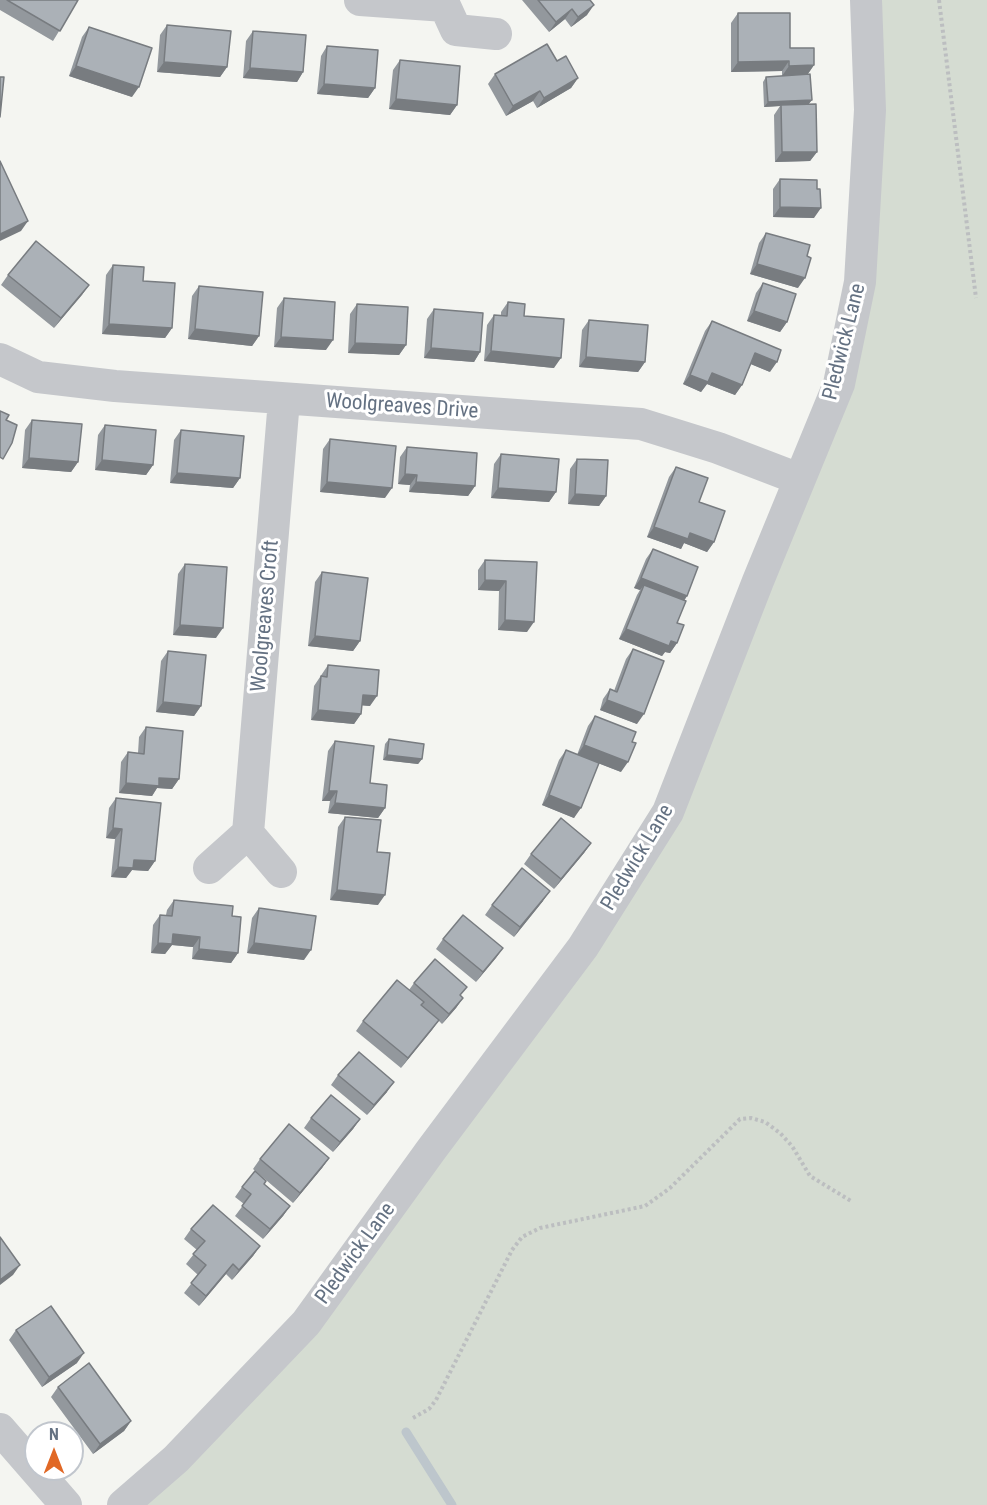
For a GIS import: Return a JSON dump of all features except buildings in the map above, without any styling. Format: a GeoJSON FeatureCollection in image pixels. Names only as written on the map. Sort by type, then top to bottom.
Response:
{"type":"FeatureCollection","features":[{"type":"Feature","properties":{"kind":"street"},"geometry":{"type":"LineString","coordinates":[[360,0],[445,3],[456,30],[496,34]]}},
{"type":"Feature","properties":{"kind":"street","name":"Pledwick Lane"},"geometry":{"type":"LineString","coordinates":[[123,1505],[176,1459],[306,1323],[431,1150],[583,947],[668,812],[799,479],[839,384],[860,282],[870,110],[866,0]]}},
{"type":"Feature","properties":{"kind":"street","name":"Woolgreaves Drive"},"geometry":{"type":"LineString","coordinates":[[0,358],[38,378],[115,386],[641,424],[718,448],[799,479]]}},
{"type":"Feature","properties":{"kind":"street","name":"Woolgreaves Croft"},"geometry":{"type":"LineString","coordinates":[[248,833],[284,400]]}},
{"type":"Feature","properties":{"kind":"street"},"geometry":{"type":"LineString","coordinates":[[209,868],[248,833],[281,872]]}},
{"type":"Feature","properties":{"kind":"street"},"geometry":{"type":"LineString","coordinates":[[0,1429],[66,1505]]}},
{"type":"Feature","properties":{"kind":"path"},"geometry":{"type":"LineString","coordinates":[[939,0],[976,298]]}},
{"type":"Feature","properties":{"kind":"path"},"geometry":{"type":"LineString","coordinates":[[413,1418],[429,1409],[436,1400],[512,1250],[522,1237],[540,1227],[645,1206],[670,1188],[740,1119],[751,1118],[765,1122],[780,1133],[792,1146],[810,1176],[850,1201]]}},
{"type":"Feature","properties":{"kind":"shaded area"},"geometry":{"type":"Polygon","coordinates":[[[866,0],[987,0],[987,1505],[123,1505],[306,1323],[668,812],[839,384],[866,0]]]}},
{"type":"Feature","properties":{"kind":"waterway"},"geometry":{"type":"LineString","coordinates":[[406,1432],[452,1505]]}}]}
